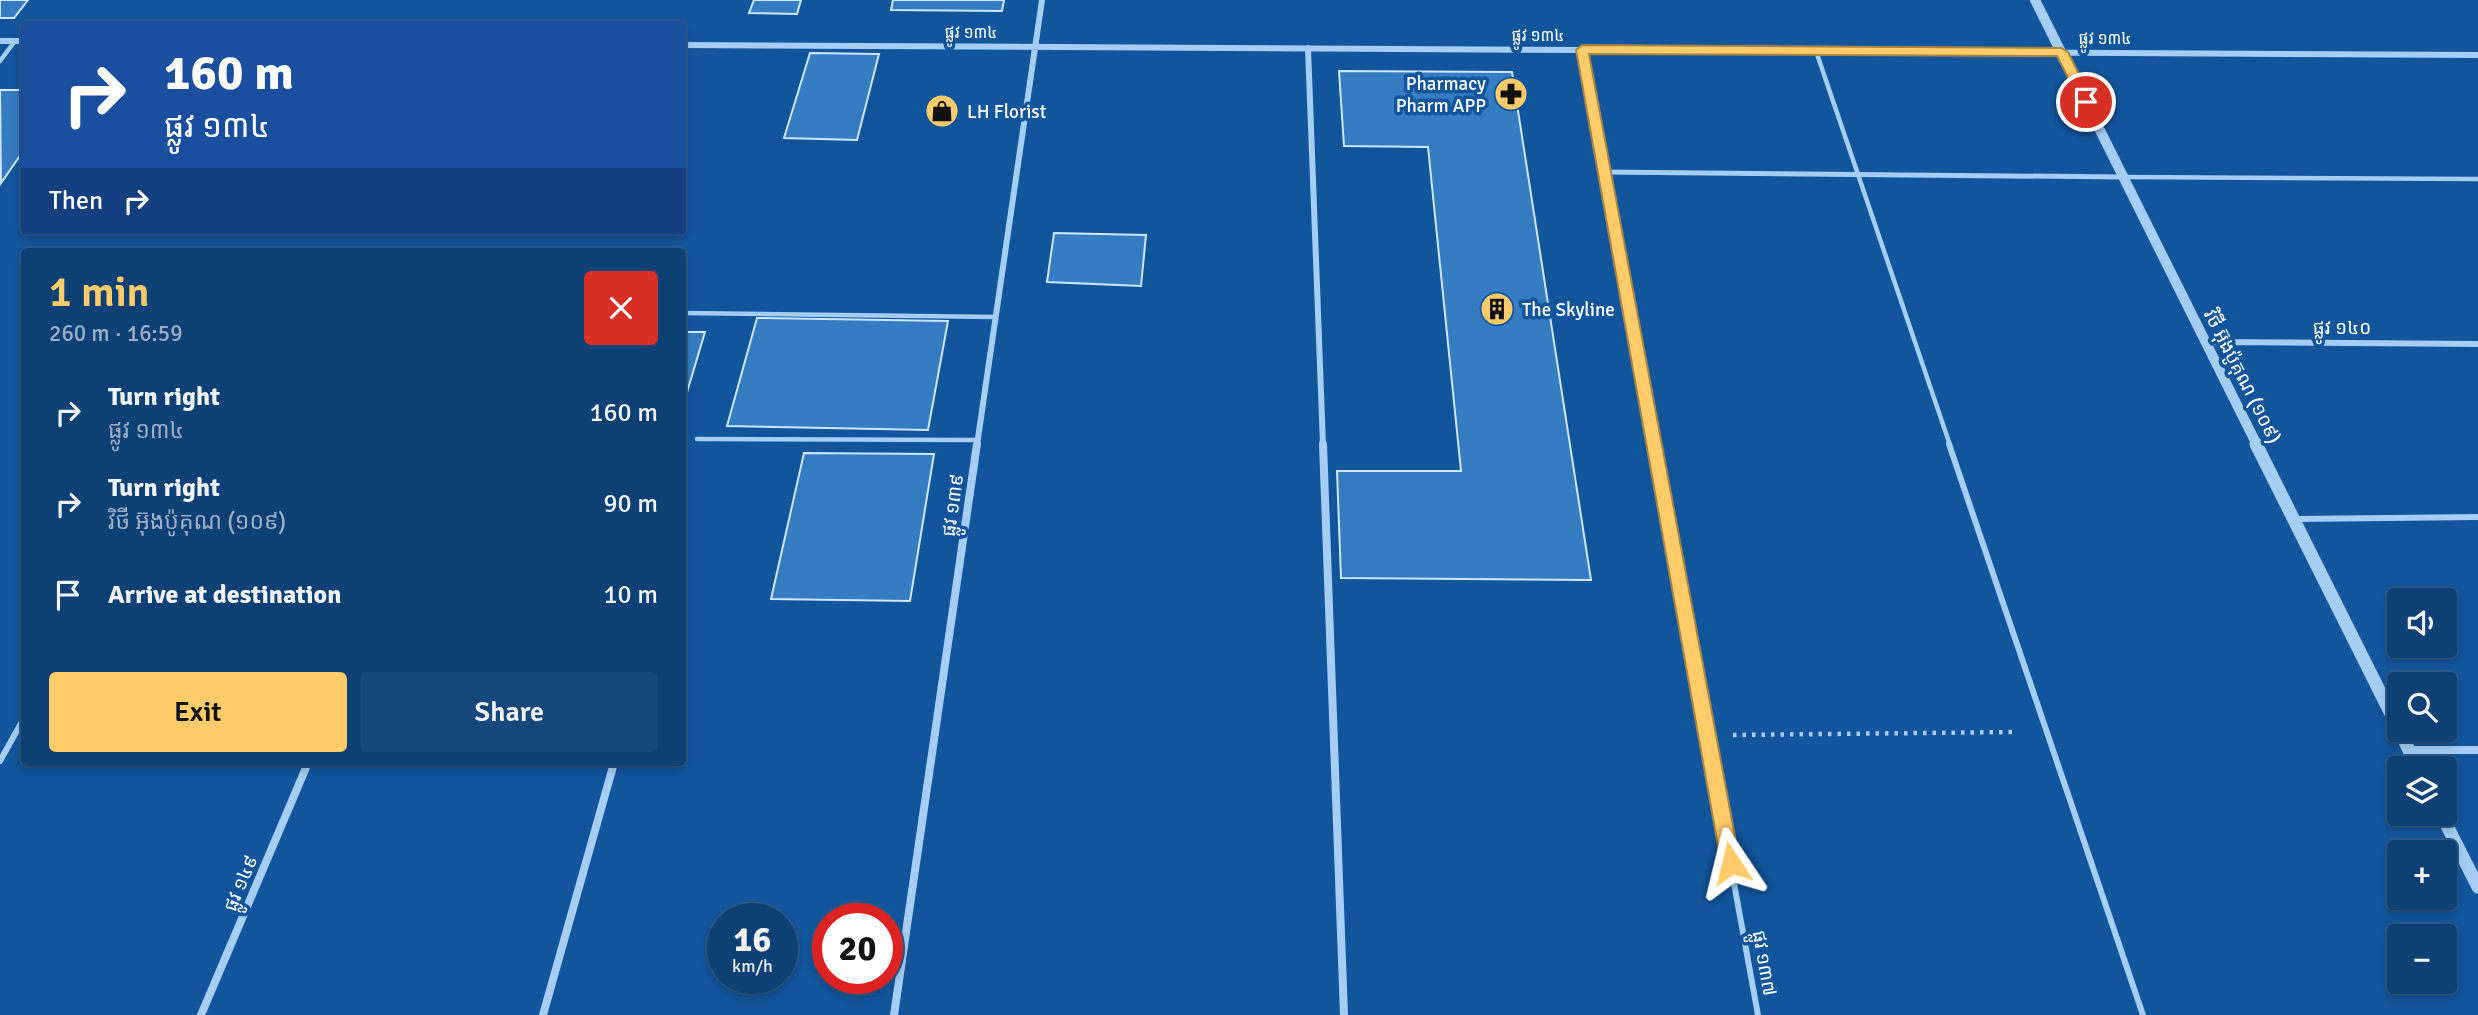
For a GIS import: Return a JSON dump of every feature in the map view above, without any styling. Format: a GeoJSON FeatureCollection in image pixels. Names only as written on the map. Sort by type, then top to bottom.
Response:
{"type":"FeatureCollection","features":[{"type":"Feature","properties":{"kind":"street","name":"ផ្លូវ ១៣៩"},"geometry":{"type":"LineString","coordinates":[[894,1015],[1042,0]]}},
{"type":"Feature","properties":{"kind":"street","name":"វិថី អ៊ុងប៉ូគុណ (១០៩)"},"geometry":{"type":"LineString","coordinates":[[2035,0],[2412,756]]}},
{"type":"Feature","properties":{"kind":"street"},"geometry":{"type":"LineString","coordinates":[[0,41],[21,41]]}},
{"type":"Feature","properties":{"kind":"street","name":"ផ្លូវ ១៣៤"},"geometry":{"type":"LineString","coordinates":[[686,44],[2478,55]]}},
{"type":"Feature","properties":{"kind":"street"},"geometry":{"type":"LineString","coordinates":[[1308,48],[1345,1015]]}},
{"type":"Feature","properties":{"kind":"street"},"geometry":{"type":"LineString","coordinates":[[1604,172],[2124,177]]}},
{"type":"Feature","properties":{"kind":"street","name":"ផ្លូវ ១៤០"},"geometry":{"type":"LineString","coordinates":[[2205,342],[2478,344]]}},
{"type":"Feature","properties":{"kind":"street"},"geometry":{"type":"LineString","coordinates":[[2409,750],[2478,750]]}},
{"type":"Feature","properties":{"kind":"street","name":"ផ្លូវ ១៤៩"},"geometry":{"type":"LineString","coordinates":[[201,1015],[307,766]]}},
{"type":"Feature","properties":{"kind":"street"},"geometry":{"type":"LineString","coordinates":[[543,1015],[613,766]]}},
{"type":"Feature","properties":{"kind":"street"},"geometry":{"type":"LineString","coordinates":[[2447,826],[2478,887]]}},
{"type":"Feature","properties":{"kind":"lane"},"geometry":{"type":"LineString","coordinates":[[0,61],[15,41]]}},
{"type":"Feature","properties":{"kind":"lane","name":"ផ្លូវ ១៣៧"},"geometry":{"type":"LineString","coordinates":[[1582,50],[1758,1015]]}},
{"type":"Feature","properties":{"kind":"lane"},"geometry":{"type":"LineString","coordinates":[[1816,51],[2143,1015]]}},
{"type":"Feature","properties":{"kind":"lane"},"geometry":{"type":"LineString","coordinates":[[2124,177],[2478,179]]}},
{"type":"Feature","properties":{"kind":"lane"},"geometry":{"type":"LineString","coordinates":[[686,313],[996,317]]}},
{"type":"Feature","properties":{"kind":"lane"},"geometry":{"type":"LineString","coordinates":[[697,439],[978,440]]}},
{"type":"Feature","properties":{"kind":"lane"},"geometry":{"type":"LineString","coordinates":[[2294,519],[2478,517]]}},
{"type":"Feature","properties":{"kind":"lane"},"geometry":{"type":"LineString","coordinates":[[0,761],[21,723]]}},
{"type":"Feature","properties":{"kind":"path"},"geometry":{"type":"LineString","coordinates":[[1707,736],[2047,732]]}},
{"type":"Feature","properties":{"kind":"building"},"geometry":{"type":"Polygon","coordinates":[[[0,0],[28,0],[14,18],[0,18],[0,0]]]}},
{"type":"Feature","properties":{"kind":"building"},"geometry":{"type":"Polygon","coordinates":[[[754,0],[801,0],[797,14],[749,13],[754,0]]]}},
{"type":"Feature","properties":{"kind":"building"},"geometry":{"type":"Polygon","coordinates":[[[893,0],[1004,0],[1002,11],[891,10],[893,0]]]}},
{"type":"Feature","properties":{"kind":"building"},"geometry":{"type":"Polygon","coordinates":[[[810,53],[879,54],[857,140],[784,138],[810,53]]]}},
{"type":"Feature","properties":{"kind":"building","name":"The Skyline"},"geometry":{"type":"Polygon","coordinates":[[[1339,71],[1512,72],[1591,580],[1341,578],[1337,471],[1461,471],[1428,147],[1344,146],[1339,71]]]}},
{"type":"Feature","properties":{"kind":"building"},"geometry":{"type":"Polygon","coordinates":[[[0,90],[21,90],[21,154],[1,183],[0,90]]]}},
{"type":"Feature","properties":{"kind":"building"},"geometry":{"type":"Polygon","coordinates":[[[1054,233],[1146,235],[1141,286],[1047,282],[1054,233]]]}},
{"type":"Feature","properties":{"kind":"building"},"geometry":{"type":"Polygon","coordinates":[[[757,318],[948,321],[928,430],[727,426],[757,318]]]}},
{"type":"Feature","properties":{"kind":"building"},"geometry":{"type":"Polygon","coordinates":[[[686,332],[705,332],[686,396],[686,332]]]}},
{"type":"Feature","properties":{"kind":"building"},"geometry":{"type":"Polygon","coordinates":[[[804,453],[934,454],[910,601],[771,599],[804,453]]]}},
{"type":"Feature","properties":{"kind":"place","name":"Pharmacy Pharm APP"},"geometry":{"type":"Point","coordinates":[1511,94]}},
{"type":"Feature","properties":{"kind":"place","name":"LH Florist"},"geometry":{"type":"Point","coordinates":[942,111]}},
{"type":"Feature","properties":{"kind":"place","name":"The Skyline"},"geometry":{"type":"Point","coordinates":[1497,309]}},
{"type":"Feature","properties":{"kind":"route"},"geometry":{"type":"LineString","coordinates":[[1731,863],[1582,50],[2061,52],[2086,102]]}}]}
